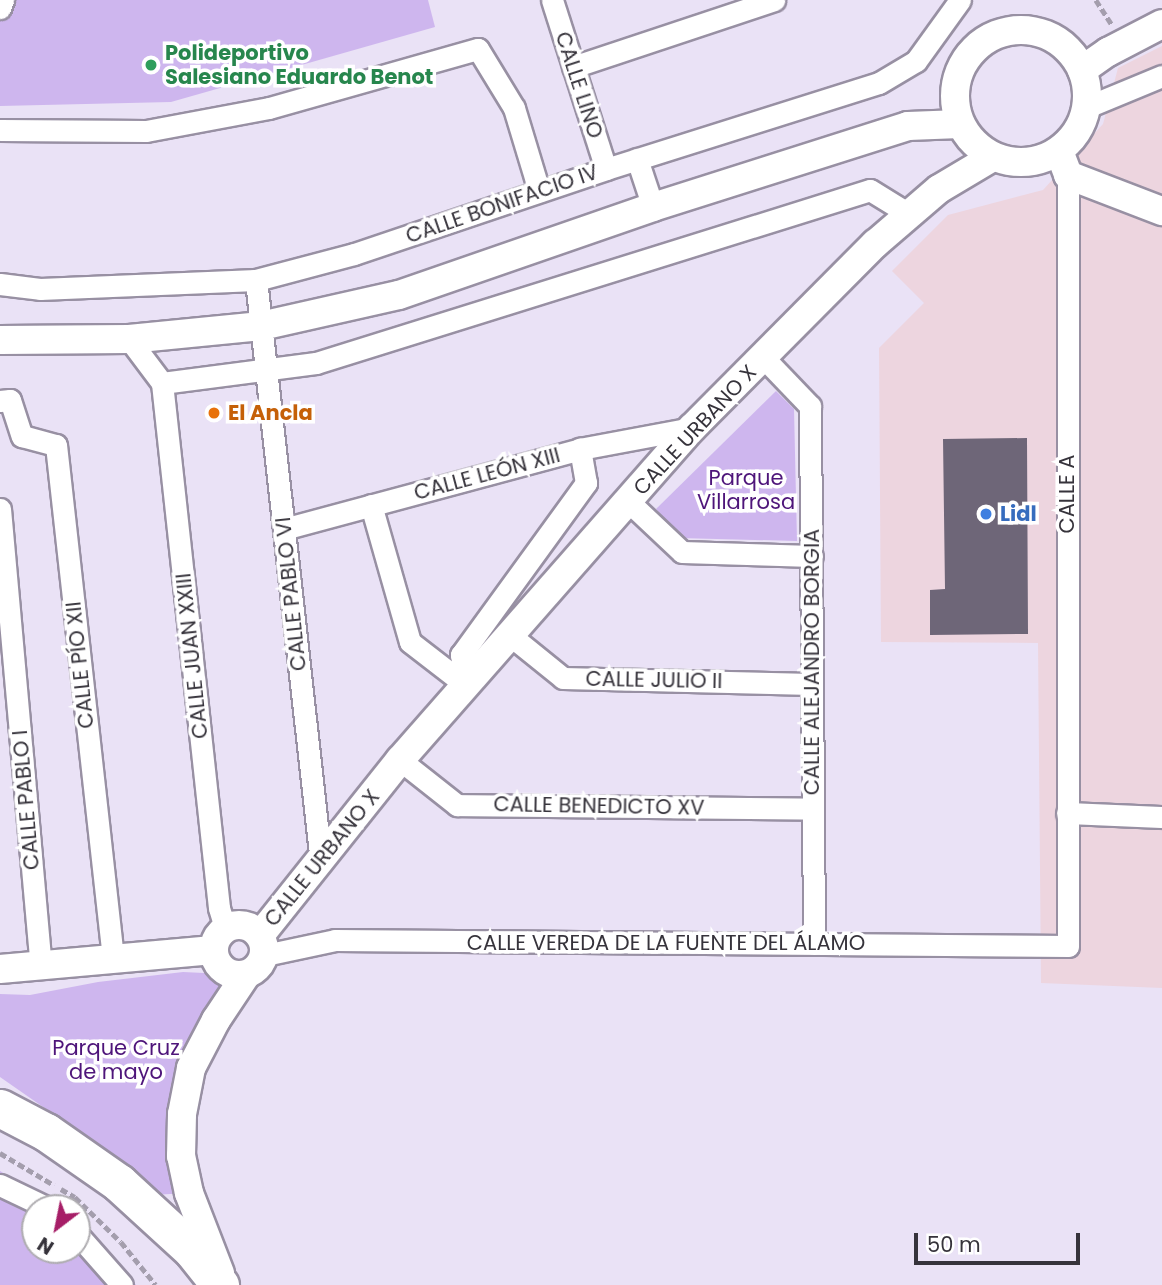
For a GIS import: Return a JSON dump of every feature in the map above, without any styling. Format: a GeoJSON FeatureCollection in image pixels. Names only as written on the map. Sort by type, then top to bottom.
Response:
{"type":"FeatureCollection","features":[{"type":"Feature","properties":{"kind":"highway"},"geometry":{"type":"LineString","coordinates":[[0,1108],[46,1132],[119,1183],[192,1250],[220,1285]]}},
{"type":"Feature","properties":{"kind":"street"},"geometry":{"type":"LineString","coordinates":[[0,8],[3,0]]}},
{"type":"Feature","properties":{"kind":"street","name":"CALLE LINO"},"geometry":{"type":"LineString","coordinates":[[552,0],[606,169]]}},
{"type":"Feature","properties":{"kind":"street"},"geometry":{"type":"LineString","coordinates":[[573,67],[774,0]]}},
{"type":"Feature","properties":{"kind":"street","name":"CALLE BONIFACIO IV"},"geometry":{"type":"LineString","coordinates":[[0,285],[40,289],[256,281],[354,254],[606,169],[879,83],[916,61],[960,0]]}},
{"type":"Feature","properties":{"kind":"street"},"geometry":{"type":"LineString","coordinates":[[1082,70],[1108,52],[1162,24]]}},
{"type":"Feature","properties":{"kind":"street"},"geometry":{"type":"LineString","coordinates":[[1063,163],[1087,107],[1087,88],[1082,70],[1071,52],[1055,39],[1035,31],[1014,30],[993,35],[976,47],[963,63],[955,83],[954,104],[964,130],[993,157],[1015,163],[1063,163],[1162,211]]}},
{"type":"Feature","properties":{"kind":"street"},"geometry":{"type":"LineString","coordinates":[[0,130],[146,131],[270,108],[478,49],[514,108],[540,191]]}},
{"type":"Feature","properties":{"kind":"street"},"geometry":{"type":"LineString","coordinates":[[1087,107],[1162,76]]}},
{"type":"Feature","properties":{"kind":"street"},"geometry":{"type":"LineString","coordinates":[[908,126],[955,83]]}},
{"type":"Feature","properties":{"kind":"street"},"geometry":{"type":"LineString","coordinates":[[0,340],[129,339],[261,326],[399,295],[653,207],[908,126],[964,130]]}},
{"type":"Feature","properties":{"kind":"street"},"geometry":{"type":"LineString","coordinates":[[939,188],[964,130]]}},
{"type":"Feature","properties":{"kind":"street"},"geometry":{"type":"LineString","coordinates":[[939,188],[993,157]]}},
{"type":"Feature","properties":{"kind":"street"},"geometry":{"type":"LineString","coordinates":[[637,159],[653,207]]}},
{"type":"Feature","properties":{"kind":"street","name":"CALLE A"},"geometry":{"type":"LineString","coordinates":[[1063,163],[1068,946]]}},
{"type":"Feature","properties":{"kind":"street","name":"CALLE URBANO X"},"geometry":{"type":"LineString","coordinates":[[226,1285],[189,1193],[180,1156],[182,1114],[191,1068],[216,1020],[257,955],[321,862],[400,760],[692,428],[875,244],[939,188]]}},
{"type":"Feature","properties":{"kind":"street"},"geometry":{"type":"LineString","coordinates":[[129,339],[162,383],[316,363],[870,190],[909,215]]}},
{"type":"Feature","properties":{"kind":"street","name":"CALLE PABLO VI"},"geometry":{"type":"LineString","coordinates":[[256,281],[321,862]]}},
{"type":"Feature","properties":{"kind":"street","name":"CALLE ALEJANDRO BORGIA"},"geometry":{"type":"LineString","coordinates":[[763,357],[810,406],[814,944]]}},
{"type":"Feature","properties":{"kind":"street","name":"CALLE JUAN XXIII"},"geometry":{"type":"LineString","coordinates":[[162,383],[219,908],[219,939]]}},
{"type":"Feature","properties":{"kind":"street","name":"CALLE PÍO XII"},"geometry":{"type":"LineString","coordinates":[[5,400],[22,436],[56,445],[113,958]]}},
{"type":"Feature","properties":{"kind":"street","name":"CALLE LEÓN XIII"},"geometry":{"type":"LineString","coordinates":[[284,528],[580,449],[692,428]]}},
{"type":"Feature","properties":{"kind":"street"},"geometry":{"type":"LineString","coordinates":[[467,686],[461,655],[586,483],[580,449]]}},
{"type":"Feature","properties":{"kind":"street"},"geometry":{"type":"LineString","coordinates":[[629,502],[682,552],[812,556]]}},
{"type":"Feature","properties":{"kind":"street"},"geometry":{"type":"LineString","coordinates":[[371,505],[410,642],[467,686]]}},
{"type":"Feature","properties":{"kind":"street","name":"CALLE PABLO I"},"geometry":{"type":"LineString","coordinates":[[0,509],[41,966]]}},
{"type":"Feature","properties":{"kind":"street","name":"CALLE JULIO II"},"geometry":{"type":"LineString","coordinates":[[511,636],[563,678],[813,684]]}},
{"type":"Feature","properties":{"kind":"street","name":"CALLE BENEDICTO XV"},"geometry":{"type":"LineString","coordinates":[[400,760],[457,805],[813,809]]}},
{"type":"Feature","properties":{"kind":"street"},"geometry":{"type":"LineString","coordinates":[[1067,813],[1162,817]]}},
{"type":"Feature","properties":{"kind":"street"},"geometry":{"type":"LineString","coordinates":[[0,970],[113,958],[219,939],[245,924],[257,955],[229,974],[217,965],[219,939]]}},
{"type":"Feature","properties":{"kind":"street","name":"CALLE VEREDA DE LA FUENTE DEL ÁLAMO"},"geometry":{"type":"LineString","coordinates":[[257,955],[335,940],[1068,946]]}},
{"type":"Feature","properties":{"kind":"street"},"geometry":{"type":"LineString","coordinates":[[0,1185],[21,1195]]}},
{"type":"Feature","properties":{"kind":"street"},"geometry":{"type":"LineString","coordinates":[[91,1250],[122,1285]]}},
{"type":"Feature","properties":{"kind":"shaded area"},"geometry":{"type":"Polygon","coordinates":[[[1162,46],[1162,988],[1041,983],[1038,643],[881,642],[879,348],[924,303],[892,271],[948,215],[1043,190],[1103,124],[1118,68],[1162,46]]]}},
{"type":"Feature","properties":{"kind":"green space","name":"Polideportivo Salesiano Eduardo Benot"},"geometry":{"type":"Polygon","coordinates":[[[0,0],[428,0],[435,27],[171,102],[0,106],[0,0]]]}},
{"type":"Feature","properties":{"kind":"green space","name":"Parque Villarrosa"},"geometry":{"type":"Polygon","coordinates":[[[776,391],[794,409],[797,541],[679,538],[656,509],[776,391]]]}},
{"type":"Feature","properties":{"kind":"green space","name":"Parque Cruz de mayo"},"geometry":{"type":"Polygon","coordinates":[[[183,972],[246,975],[182,1114],[189,1193],[133,1196],[102,1148],[0,1077],[0,994],[30,995],[98,982],[183,972]]]}},
{"type":"Feature","properties":{"kind":"green space"},"geometry":{"type":"Polygon","coordinates":[[[0,1171],[39,1194],[21,1194],[21,1264],[91,1264],[91,1235],[107,1249],[136,1285],[0,1285],[0,1171]]]}},
{"type":"Feature","properties":{"kind":"building","name":"Lidl"},"geometry":{"type":"Polygon","coordinates":[[[1027,438],[1028,634],[930,635],[930,590],[945,589],[943,439],[1027,438]]]}},
{"type":"Feature","properties":{"kind":"place","name":"Polideportivo Salesiano Eduardo Benot"},"geometry":{"type":"Point","coordinates":[151,65]}},
{"type":"Feature","properties":{"kind":"place","name":"El Ancla"},"geometry":{"type":"Point","coordinates":[214,413]}},
{"type":"Feature","properties":{"kind":"place","name":"Lidl"},"geometry":{"type":"Point","coordinates":[986,514]}}]}
